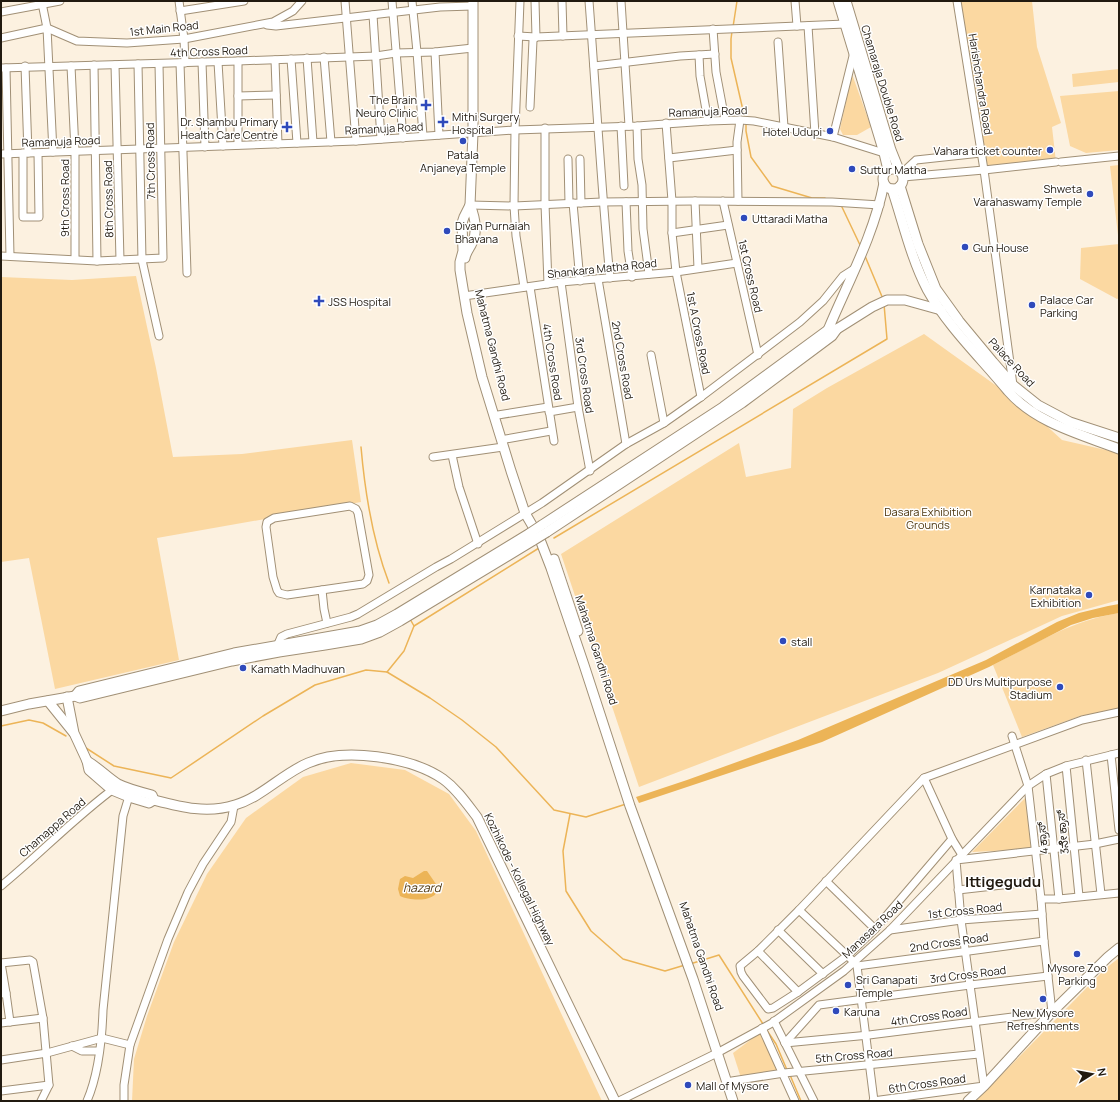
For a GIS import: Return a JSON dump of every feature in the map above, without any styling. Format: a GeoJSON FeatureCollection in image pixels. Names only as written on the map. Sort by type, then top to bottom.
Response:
{"type":"FeatureCollection","features":[{"type":"Feature","properties":{"kind":"main road"},"geometry":{"type":"LineString","coordinates":[[838,1],[888,170]]}},
{"type":"Feature","properties":{"kind":"main road","name":"Chamaraja Double Road"},"geometry":{"type":"LineString","coordinates":[[847,1],[849,13],[891,150],[901,173]]}},
{"type":"Feature","properties":{"kind":"main road","name":"Mahatma Gandhi Road"},"geometry":{"type":"LineString","coordinates":[[473,4],[473,133],[470,205],[462,223],[463,251],[460,262],[460,270],[504,443]]}},
{"type":"Feature","properties":{"kind":"main road"},"geometry":{"type":"LineString","coordinates":[[832,332],[854,269],[874,224],[880,205],[892,186],[903,180],[901,173],[892,168],[888,170],[884,176],[892,186],[952,325],[1018,402],[1053,424],[1119,448]]}},
{"type":"Feature","properties":{"kind":"main road","name":"Mahatma Gandhi Road"},"geometry":{"type":"LineString","coordinates":[[470,205],[474,214],[475,233],[473,242],[464,260],[463,270],[466,313],[482,377],[528,512],[544,535],[555,562],[631,801],[688,957],[719,1052],[733,1101]]}},
{"type":"Feature","properties":{"kind":"main road"},"geometry":{"type":"LineString","coordinates":[[71,697],[79,691],[156,671],[278,644],[360,631],[377,625],[545,529],[832,332],[876,304],[891,300],[905,300],[943,306]]}},
{"type":"Feature","properties":{"kind":"main road","name":"Palace Road"},"geometry":{"type":"LineString","coordinates":[[943,306],[959,321],[1013,385],[1038,405],[1070,422],[1119,438]]}},
{"type":"Feature","properties":{"kind":"main road"},"geometry":{"type":"LineString","coordinates":[[1,711],[43,701],[71,697],[80,698],[232,661],[361,639],[400,621],[532,536]]}},
{"type":"Feature","properties":{"kind":"main road","name":"Kozhikode - Kollegal Highway"},"geometry":{"type":"LineString","coordinates":[[71,697],[74,733],[89,770],[115,787],[148,802],[154,800],[192,809],[234,806],[255,797],[307,763],[320,758],[335,755],[403,761],[424,769],[443,779],[458,793],[477,817],[615,1101]]}},
{"type":"Feature","properties":{"kind":"main road","name":"Kozhikode - Kollegal Highway"},"geometry":{"type":"LineString","coordinates":[[43,701],[74,733]]}},
{"type":"Feature","properties":{"kind":"main road"},"geometry":{"type":"LineString","coordinates":[[968,1101],[984,1086],[1052,1012],[1119,948]]}},
{"type":"Feature","properties":{"kind":"main road","name":"Mahatma Gandhi Road"},"geometry":{"type":"LineString","coordinates":[[719,1052],[732,1081],[738,1101]]}},
{"type":"Feature","properties":{"kind":"street"},"geometry":{"type":"LineString","coordinates":[[1,12],[23,4],[57,1]]}},
{"type":"Feature","properties":{"kind":"street"},"geometry":{"type":"LineString","coordinates":[[179,1],[184,39],[182,63],[183,147],[187,273]]}},
{"type":"Feature","properties":{"kind":"street"},"geometry":{"type":"LineString","coordinates":[[180,10],[244,1]]}},
{"type":"Feature","properties":{"kind":"street","name":"1st Main Road"},"geometry":{"type":"LineString","coordinates":[[47,28],[76,41],[127,43],[184,39],[273,22],[293,11],[302,1]]}},
{"type":"Feature","properties":{"kind":"street"},"geometry":{"type":"LineString","coordinates":[[345,1],[356,140]]}},
{"type":"Feature","properties":{"kind":"street"},"geometry":{"type":"LineString","coordinates":[[392,1],[403,138]]}},
{"type":"Feature","properties":{"kind":"street"},"geometry":{"type":"LineString","coordinates":[[412,1],[423,136]]}},
{"type":"Feature","properties":{"kind":"street","name":"4th Cross Road"},"geometry":{"type":"LineString","coordinates":[[520,1],[515,130],[514,206],[516,236],[527,287],[554,441]]}},
{"type":"Feature","properties":{"kind":"street"},"geometry":{"type":"LineString","coordinates":[[530,107],[533,40],[536,37],[535,1]]}},
{"type":"Feature","properties":{"kind":"street"},"geometry":{"type":"LineString","coordinates":[[562,1],[563,36]]}},
{"type":"Feature","properties":{"kind":"street"},"geometry":{"type":"LineString","coordinates":[[589,1],[602,202],[610,278]]}},
{"type":"Feature","properties":{"kind":"street"},"geometry":{"type":"LineString","coordinates":[[621,1],[626,62],[624,186]]}},
{"type":"Feature","properties":{"kind":"street"},"geometry":{"type":"LineString","coordinates":[[795,1],[797,26]]}},
{"type":"Feature","properties":{"kind":"street","name":"Harishchandra Road"},"geometry":{"type":"LineString","coordinates":[[957,1],[984,170],[1013,385]]}},
{"type":"Feature","properties":{"kind":"street"},"geometry":{"type":"LineString","coordinates":[[40,3],[47,28],[53,152]]}},
{"type":"Feature","properties":{"kind":"street"},"geometry":{"type":"LineString","coordinates":[[262,24],[276,26],[473,4]]}},
{"type":"Feature","properties":{"kind":"street"},"geometry":{"type":"LineString","coordinates":[[373,16],[381,139]]}},
{"type":"Feature","properties":{"kind":"street"},"geometry":{"type":"LineString","coordinates":[[518,36],[536,37],[623,34],[728,28],[845,24]]}},
{"type":"Feature","properties":{"kind":"street"},"geometry":{"type":"LineString","coordinates":[[808,26],[815,134]]}},
{"type":"Feature","properties":{"kind":"street"},"geometry":{"type":"LineString","coordinates":[[1,38],[47,28]]}},
{"type":"Feature","properties":{"kind":"street"},"geometry":{"type":"LineString","coordinates":[[713,29],[716,72],[725,120]]}},
{"type":"Feature","properties":{"kind":"street"},"geometry":{"type":"LineString","coordinates":[[778,42],[784,127]]}},
{"type":"Feature","properties":{"kind":"street","name":"4th Cross Road"},"geometry":{"type":"LineString","coordinates":[[3,68],[25,66],[160,64],[376,56],[396,53],[435,52],[473,48]]}},
{"type":"Feature","properties":{"kind":"street"},"geometry":{"type":"LineString","coordinates":[[435,52],[439,135]]}},
{"type":"Feature","properties":{"kind":"street"},"geometry":{"type":"LineString","coordinates":[[833,137],[854,52]]}},
{"type":"Feature","properties":{"kind":"street"},"geometry":{"type":"LineString","coordinates":[[594,66],[714,54]]}},
{"type":"Feature","properties":{"kind":"street"},"geometry":{"type":"LineString","coordinates":[[698,55],[700,76],[708,120]]}},
{"type":"Feature","properties":{"kind":"street"},"geometry":{"type":"LineString","coordinates":[[324,57],[331,142]]}},
{"type":"Feature","properties":{"kind":"street"},"geometry":{"type":"LineString","coordinates":[[307,58],[313,142]]}},
{"type":"Feature","properties":{"kind":"street"},"geometry":{"type":"LineString","coordinates":[[291,59],[297,143]]}},
{"type":"Feature","properties":{"kind":"street"},"geometry":{"type":"LineString","coordinates":[[275,60],[278,144]]}},
{"type":"Feature","properties":{"kind":"street"},"geometry":{"type":"LineString","coordinates":[[238,61],[238,145]]}},
{"type":"Feature","properties":{"kind":"street"},"geometry":{"type":"LineString","coordinates":[[202,62],[205,147]]}},
{"type":"Feature","properties":{"kind":"street"},"geometry":{"type":"LineString","coordinates":[[218,62],[223,146]]}},
{"type":"Feature","properties":{"kind":"street"},"geometry":{"type":"LineString","coordinates":[[138,64],[142,260],[159,336]]}},
{"type":"Feature","properties":{"kind":"street","name":"7th Cross Road"},"geometry":{"type":"LineString","coordinates":[[142,260],[163,258],[160,64]]}},
{"type":"Feature","properties":{"kind":"street"},"geometry":{"type":"LineString","coordinates":[[94,65],[97,261]]}},
{"type":"Feature","properties":{"kind":"street","name":"8th Cross Road"},"geometry":{"type":"LineString","coordinates":[[115,65],[120,260]]}},
{"type":"Feature","properties":{"kind":"street"},"geometry":{"type":"LineString","coordinates":[[25,66],[23,217],[39,217],[38,153]]}},
{"type":"Feature","properties":{"kind":"street","name":"9th Cross Road"},"geometry":{"type":"LineString","coordinates":[[71,66],[74,151],[75,259]]}},
{"type":"Feature","properties":{"kind":"street"},"geometry":{"type":"LineString","coordinates":[[3,68],[4,154],[10,256]]}},
{"type":"Feature","properties":{"kind":"street"},"geometry":{"type":"LineString","coordinates":[[238,96],[276,95]]}},
{"type":"Feature","properties":{"kind":"street","name":"Ramanuja Road"},"geometry":{"type":"LineString","coordinates":[[4,154],[331,142],[545,128],[637,126],[708,120],[754,121],[833,137],[884,153]]}},
{"type":"Feature","properties":{"kind":"street"},"geometry":{"type":"LineString","coordinates":[[738,201],[737,150],[740,120]]}},
{"type":"Feature","properties":{"kind":"street","name":"1st A Cross Road"},"geometry":{"type":"LineString","coordinates":[[666,123],[672,201],[672,233],[676,272],[701,397]]}},
{"type":"Feature","properties":{"kind":"street"},"geometry":{"type":"LineString","coordinates":[[637,126],[638,159],[642,185],[643,229],[648,274]]}},
{"type":"Feature","properties":{"kind":"street"},"geometry":{"type":"LineString","coordinates":[[545,128],[545,204],[548,284]]}},
{"type":"Feature","properties":{"kind":"street"},"geometry":{"type":"LineString","coordinates":[[668,158],[737,150]]}},
{"type":"Feature","properties":{"kind":"street"},"geometry":{"type":"LineString","coordinates":[[901,173],[916,160],[981,153]]}},
{"type":"Feature","properties":{"kind":"street"},"geometry":{"type":"LineString","coordinates":[[901,173],[984,170],[1119,156]]}},
{"type":"Feature","properties":{"kind":"street"},"geometry":{"type":"LineString","coordinates":[[568,158],[574,203],[580,281]]}},
{"type":"Feature","properties":{"kind":"street"},"geometry":{"type":"LineString","coordinates":[[574,203],[580,159]]}},
{"type":"Feature","properties":{"kind":"street"},"geometry":{"type":"LineString","coordinates":[[470,205],[514,206],[602,202],[672,201],[832,202],[880,205]]}},
{"type":"Feature","properties":{"kind":"street"},"geometry":{"type":"LineString","coordinates":[[695,201],[698,268]]}},
{"type":"Feature","properties":{"kind":"street","name":"1st Cross Road"},"geometry":{"type":"LineString","coordinates":[[723,201],[758,355]]}},
{"type":"Feature","properties":{"kind":"street"},"geometry":{"type":"LineString","coordinates":[[626,202],[628,251],[632,276]]}},
{"type":"Feature","properties":{"kind":"street"},"geometry":{"type":"LineString","coordinates":[[672,233],[728,225]]}},
{"type":"Feature","properties":{"kind":"street"},"geometry":{"type":"LineString","coordinates":[[1,256],[97,261],[142,260]]}},
{"type":"Feature","properties":{"kind":"street","name":"Shankara Matha Road"},"geometry":{"type":"LineString","coordinates":[[466,296],[561,282],[676,272],[737,263]]}},
{"type":"Feature","properties":{"kind":"street"},"geometry":{"type":"LineString","coordinates":[[278,644],[281,637],[287,634],[358,614],[478,544],[528,512],[590,471],[626,444],[664,422],[701,397],[758,355],[824,301],[843,276],[854,269]]}},
{"type":"Feature","properties":{"kind":"street","name":"2nd Cross Road"},"geometry":{"type":"LineString","coordinates":[[598,279],[626,444]]}},
{"type":"Feature","properties":{"kind":"street","name":"3rd Cross Road"},"geometry":{"type":"LineString","coordinates":[[561,282],[578,407],[590,471]]}},
{"type":"Feature","properties":{"kind":"street"},"geometry":{"type":"LineString","coordinates":[[651,355],[664,422]]}},
{"type":"Feature","properties":{"kind":"street"},"geometry":{"type":"LineString","coordinates":[[498,416],[578,407]]}},
{"type":"Feature","properties":{"kind":"street"},"geometry":{"type":"LineString","coordinates":[[433,457],[504,443],[552,431]]}},
{"type":"Feature","properties":{"kind":"street"},"geometry":{"type":"LineString","coordinates":[[452,454],[459,487],[478,544]]}},
{"type":"Feature","properties":{"kind":"street"},"geometry":{"type":"LineString","coordinates":[[353,507],[358,513],[369,575],[368,579],[363,584],[322,590],[286,595],[279,593],[276,590],[272,577],[266,527],[267,522],[274,518],[353,507]]}},
{"type":"Feature","properties":{"kind":"street"},"geometry":{"type":"LineString","coordinates":[[322,590],[327,623]]}},
{"type":"Feature","properties":{"kind":"street"},"geometry":{"type":"LineString","coordinates":[[952,839],[875,929],[848,955],[798,992],[771,1009],[768,1009],[743,976],[740,966],[758,951],[799,910],[924,778],[1082,720],[1119,712]]}},
{"type":"Feature","properties":{"kind":"street"},"geometry":{"type":"LineString","coordinates":[[1012,736],[1028,786],[1052,1012]]}},
{"type":"Feature","properties":{"kind":"street","name":"Manasara Road"},"geometry":{"type":"LineString","coordinates":[[619,1101],[719,1052],[773,1022],[838,975],[856,964],[1028,786],[1046,774],[1066,766],[1119,753]]}},
{"type":"Feature","properties":{"kind":"street"},"geometry":{"type":"LineString","coordinates":[[1111,755],[1119,830]]}},
{"type":"Feature","properties":{"kind":"street"},"geometry":{"type":"LineString","coordinates":[[1086,760],[1101,894]]}},
{"type":"Feature","properties":{"kind":"street","name":"3ನೆೇ ಕ್ರಾಸ್"},"geometry":{"type":"LineString","coordinates":[[1066,766],[1079,896]]}},
{"type":"Feature","properties":{"kind":"street","name":"4 ಕ್ರಾಸ್"},"geometry":{"type":"LineString","coordinates":[[1046,774],[1060,899]]}},
{"type":"Feature","properties":{"kind":"street"},"geometry":{"type":"LineString","coordinates":[[924,778],[952,839],[959,858],[958,890],[961,920],[984,1086]]}},
{"type":"Feature","properties":{"kind":"street","name":"Chamappa Road"},"geometry":{"type":"LineString","coordinates":[[1,886],[63,830],[115,787]]}},
{"type":"Feature","properties":{"kind":"street"},"geometry":{"type":"LineString","coordinates":[[87,1101],[94,1078],[102,1038],[103,1010],[122,816],[130,793]]}},
{"type":"Feature","properties":{"kind":"street"},"geometry":{"type":"LineString","coordinates":[[124,1101],[124,1085],[130,1046],[174,925],[188,892],[203,864],[231,822],[234,806]]}},
{"type":"Feature","properties":{"kind":"street"},"geometry":{"type":"LineString","coordinates":[[959,858],[1095,844],[1119,839]]}},
{"type":"Feature","properties":{"kind":"street"},"geometry":{"type":"LineString","coordinates":[[826,881],[875,929]]}},
{"type":"Feature","properties":{"kind":"street"},"geometry":{"type":"LineString","coordinates":[[958,890],[1039,881]]}},
{"type":"Feature","properties":{"kind":"street"},"geometry":{"type":"LineString","coordinates":[[1041,899],[1060,899],[1119,893]]}},
{"type":"Feature","properties":{"kind":"street"},"geometry":{"type":"LineString","coordinates":[[799,910],[856,964],[874,1101]]}},
{"type":"Feature","properties":{"kind":"street","name":"1st Cross Road"},"geometry":{"type":"LineString","coordinates":[[890,930],[961,920],[1042,914]]}},
{"type":"Feature","properties":{"kind":"street"},"geometry":{"type":"LineString","coordinates":[[778,930],[823,974]]}},
{"type":"Feature","properties":{"kind":"street","name":"2nd Cross Road"},"geometry":{"type":"LineString","coordinates":[[856,964],[1044,941]]}},
{"type":"Feature","properties":{"kind":"street"},"geometry":{"type":"LineString","coordinates":[[758,951],[798,992]]}},
{"type":"Feature","properties":{"kind":"street"},"geometry":{"type":"LineString","coordinates":[[10,1022],[4,994],[1,963],[30,960],[32,961],[43,1018],[47,1053],[49,1085],[40,1101]]}},
{"type":"Feature","properties":{"kind":"street","name":"3rd Cross Road"},"geometry":{"type":"LineString","coordinates":[[785,1043],[819,1004],[1048,976]]}},
{"type":"Feature","properties":{"kind":"street","name":"4th Cross Road"},"geometry":{"type":"LineString","coordinates":[[785,1043],[866,1035],[1052,1012]]}},
{"type":"Feature","properties":{"kind":"street"},"geometry":{"type":"LineString","coordinates":[[1,1023],[43,1018]]}},
{"type":"Feature","properties":{"kind":"street"},"geometry":{"type":"LineString","coordinates":[[773,1022],[785,1043],[796,1072],[814,1101]]}},
{"type":"Feature","properties":{"kind":"street"},"geometry":{"type":"LineString","coordinates":[[762,1028],[784,1073],[795,1101]]}},
{"type":"Feature","properties":{"kind":"street"},"geometry":{"type":"LineString","coordinates":[[1,1060],[47,1053],[102,1038],[130,1046]]}},
{"type":"Feature","properties":{"kind":"street"},"geometry":{"type":"LineString","coordinates":[[72,1046],[82,1051],[100,1051]]}},
{"type":"Feature","properties":{"kind":"street","name":"5th Cross Road"},"geometry":{"type":"LineString","coordinates":[[732,1081],[784,1073],[870,1066],[980,1054]]}},
{"type":"Feature","properties":{"kind":"street"},"geometry":{"type":"LineString","coordinates":[[1,1091],[49,1085]]}},
{"type":"Feature","properties":{"kind":"street","name":"6th Cross Road"},"geometry":{"type":"LineString","coordinates":[[874,1101],[984,1086]]}},
{"type":"Feature","properties":{"kind":"green space"},"geometry":{"type":"Polygon","coordinates":[[[959,1],[1032,1],[1037,47],[1061,123],[1052,127],[1056,162],[988,168],[959,1]]]}},
{"type":"Feature","properties":{"kind":"green space"},"geometry":{"type":"Polygon","coordinates":[[[1119,69],[1119,82],[1073,87],[1072,74],[1119,69]]]}},
{"type":"Feature","properties":{"kind":"green space"},"geometry":{"type":"Polygon","coordinates":[[[852,74],[871,127],[857,135],[843,135],[840,129],[852,74]]]}},
{"type":"Feature","properties":{"kind":"green space"},"geometry":{"type":"Polygon","coordinates":[[[1119,91],[1119,150],[1086,153],[1070,146],[1060,96],[1119,91]]]}},
{"type":"Feature","properties":{"kind":"green space"},"geometry":{"type":"Polygon","coordinates":[[[1119,165],[1119,244],[1110,166],[1119,165]]]}},
{"type":"Feature","properties":{"kind":"green space"},"geometry":{"type":"Polygon","coordinates":[[[1119,244],[1119,298],[1117,299],[1080,279],[1081,248],[1119,244]]]}},
{"type":"Feature","properties":{"kind":"green space"},"geometry":{"type":"Polygon","coordinates":[[[136,276],[173,457],[242,454],[352,440],[361,502],[157,538],[179,660],[55,689],[29,558],[1,562],[1,277],[72,280],[136,276]]]}},
{"type":"Feature","properties":{"kind":"green space","name":"Dasara Exhibition Grounds"},"geometry":{"type":"Polygon","coordinates":[[[924,334],[1026,407],[1062,440],[1119,453],[1119,600],[1062,616],[938,673],[639,787],[561,554],[739,443],[746,477],[791,468],[793,409],[827,388],[924,334]]]}},
{"type":"Feature","properties":{"kind":"green space","name":"DD Urs Multipurpose Stadium"},"geometry":{"type":"Polygon","coordinates":[[[1119,613],[1119,709],[1080,716],[1022,737],[993,665],[1070,627],[1102,616],[1119,613]]]}},
{"type":"Feature","properties":{"kind":"green space"},"geometry":{"type":"Polygon","coordinates":[[[351,763],[405,770],[449,794],[476,831],[602,1101],[132,1101],[134,1059],[147,1016],[174,942],[207,874],[246,818],[303,777],[351,763]]]}},
{"type":"Feature","properties":{"kind":"green space"},"geometry":{"type":"Polygon","coordinates":[[[1027,796],[1033,849],[972,852],[1027,796]]]}},
{"type":"Feature","properties":{"kind":"green space"},"geometry":{"type":"Polygon","coordinates":[[[1119,958],[1119,1101],[976,1101],[1106,968],[1119,958]]]}},
{"type":"Feature","properties":{"kind":"green space"},"geometry":{"type":"Polygon","coordinates":[[[761,1032],[780,1072],[741,1078],[733,1053],[761,1032]]]}},
{"type":"Feature","properties":{"kind":"water"},"geometry":{"type":"Polygon","coordinates":[[[1119,604],[1119,613],[1093,618],[1071,625],[989,667],[822,742],[639,803],[636,797],[798,740],[986,660],[1057,622],[1079,613],[1119,604]]]}},
{"type":"Feature","properties":{"kind":"water","name":"hazard"},"geometry":{"type":"Polygon","coordinates":[[[424,871],[427,871],[438,887],[437,892],[429,898],[416,900],[400,896],[398,889],[400,879],[405,876],[413,878],[424,871]]]}},
{"type":"Feature","properties":{"kind":"waterway"},"geometry":{"type":"LineString","coordinates":[[733,27],[737,1]]}},
{"type":"Feature","properties":{"kind":"waterway"},"geometry":{"type":"LineString","coordinates":[[732,31],[731,58],[745,119]]}},
{"type":"Feature","properties":{"kind":"waterway"},"geometry":{"type":"LineString","coordinates":[[746,123],[751,157],[772,186],[812,198],[825,198]]}},
{"type":"Feature","properties":{"kind":"waterway"},"geometry":{"type":"LineString","coordinates":[[841,205],[860,245]]}},
{"type":"Feature","properties":{"kind":"waterway"},"geometry":{"type":"LineString","coordinates":[[865,256],[883,299]]}},
{"type":"Feature","properties":{"kind":"waterway"},"geometry":{"type":"LineString","coordinates":[[554,538],[887,339],[884,304]]}},
{"type":"Feature","properties":{"kind":"waterway"},"geometry":{"type":"LineString","coordinates":[[361,447],[370,516],[378,550],[389,583]]}},
{"type":"Feature","properties":{"kind":"waterway"},"geometry":{"type":"LineString","coordinates":[[387,672],[404,651],[414,626],[539,548]]}},
{"type":"Feature","properties":{"kind":"waterway"},"geometry":{"type":"LineString","coordinates":[[410,619],[414,626]]}},
{"type":"Feature","properties":{"kind":"waterway"},"geometry":{"type":"LineString","coordinates":[[86,748],[114,766],[171,778],[263,716],[315,685],[366,670],[387,672],[430,698],[462,720],[496,747],[554,810],[586,817],[626,804]]}},
{"type":"Feature","properties":{"kind":"waterway"},"geometry":{"type":"LineString","coordinates":[[1,726],[29,720],[43,723],[66,736]]}},
{"type":"Feature","properties":{"kind":"waterway"},"geometry":{"type":"LineString","coordinates":[[570,814],[563,851],[566,891],[591,931],[623,959],[665,971],[685,965]]}},
{"type":"Feature","properties":{"kind":"waterway"},"geometry":{"type":"LineString","coordinates":[[690,964],[719,955],[763,1024]]}},
{"type":"Feature","properties":{"kind":"waterway"},"geometry":{"type":"LineString","coordinates":[[766,1029],[776,1044],[787,1070]]}},
{"type":"Feature","properties":{"kind":"waterway"},"geometry":{"type":"LineString","coordinates":[[790,1075],[801,1101]]}},
{"type":"Feature","properties":{"kind":"place","name":"The Brain Neuro Clinic"},"geometry":{"type":"Point","coordinates":[426,105]}},
{"type":"Feature","properties":{"kind":"place","name":"Mithi Surgery Hospital"},"geometry":{"type":"Point","coordinates":[443,122]}},
{"type":"Feature","properties":{"kind":"place","name":"Dr. Shambu Primary Health Care Centre"},"geometry":{"type":"Point","coordinates":[287,127]}},
{"type":"Feature","properties":{"kind":"place","name":"Hotel Udupi"},"geometry":{"type":"Point","coordinates":[830,131]}},
{"type":"Feature","properties":{"kind":"place","name":"Patala Anjaneya Temple"},"geometry":{"type":"Point","coordinates":[463,141]}},
{"type":"Feature","properties":{"kind":"place","name":"Vahara ticket counter"},"geometry":{"type":"Point","coordinates":[1050,150]}},
{"type":"Feature","properties":{"kind":"place","name":"Suttur Matha"},"geometry":{"type":"Point","coordinates":[852,169]}},
{"type":"Feature","properties":{"kind":"place","name":"Shweta Varahaswamy Temple"},"geometry":{"type":"Point","coordinates":[1090,194]}},
{"type":"Feature","properties":{"kind":"place","name":"Uttaradi Matha"},"geometry":{"type":"Point","coordinates":[744,218]}},
{"type":"Feature","properties":{"kind":"place","name":"Divan Purnaiah Bhavana"},"geometry":{"type":"Point","coordinates":[447,231]}},
{"type":"Feature","properties":{"kind":"place","name":"Gun House"},"geometry":{"type":"Point","coordinates":[965,247]}},
{"type":"Feature","properties":{"kind":"place","name":"JSS Hospital"},"geometry":{"type":"Point","coordinates":[319,301]}},
{"type":"Feature","properties":{"kind":"place","name":"Palace Car Parking"},"geometry":{"type":"Point","coordinates":[1032,305]}},
{"type":"Feature","properties":{"kind":"place","name":"Karnataka Exhibition"},"geometry":{"type":"Point","coordinates":[1089,595]}},
{"type":"Feature","properties":{"kind":"place","name":"stall"},"geometry":{"type":"Point","coordinates":[783,641]}},
{"type":"Feature","properties":{"kind":"place","name":"Kamath Madhuvan"},"geometry":{"type":"Point","coordinates":[243,668]}},
{"type":"Feature","properties":{"kind":"place","name":"DD Urs Multipurpose Stadium"},"geometry":{"type":"Point","coordinates":[1060,687]}},
{"type":"Feature","properties":{"kind":"place","name":"Mysore Zoo Parking"},"geometry":{"type":"Point","coordinates":[1077,954]}},
{"type":"Feature","properties":{"kind":"place","name":"Sri Ganapati Temple"},"geometry":{"type":"Point","coordinates":[848,985]}},
{"type":"Feature","properties":{"kind":"place","name":"New Mysore Refreshments"},"geometry":{"type":"Point","coordinates":[1043,999]}},
{"type":"Feature","properties":{"kind":"place","name":"Karuna"},"geometry":{"type":"Point","coordinates":[836,1011]}},
{"type":"Feature","properties":{"kind":"place","name":"Mall of Mysore"},"geometry":{"type":"Point","coordinates":[688,1085]}},
{"type":"Feature","properties":{"kind":"district","name":"Ittigegudu"},"geometry":{"type":"Point","coordinates":[1003,881]}}]}
